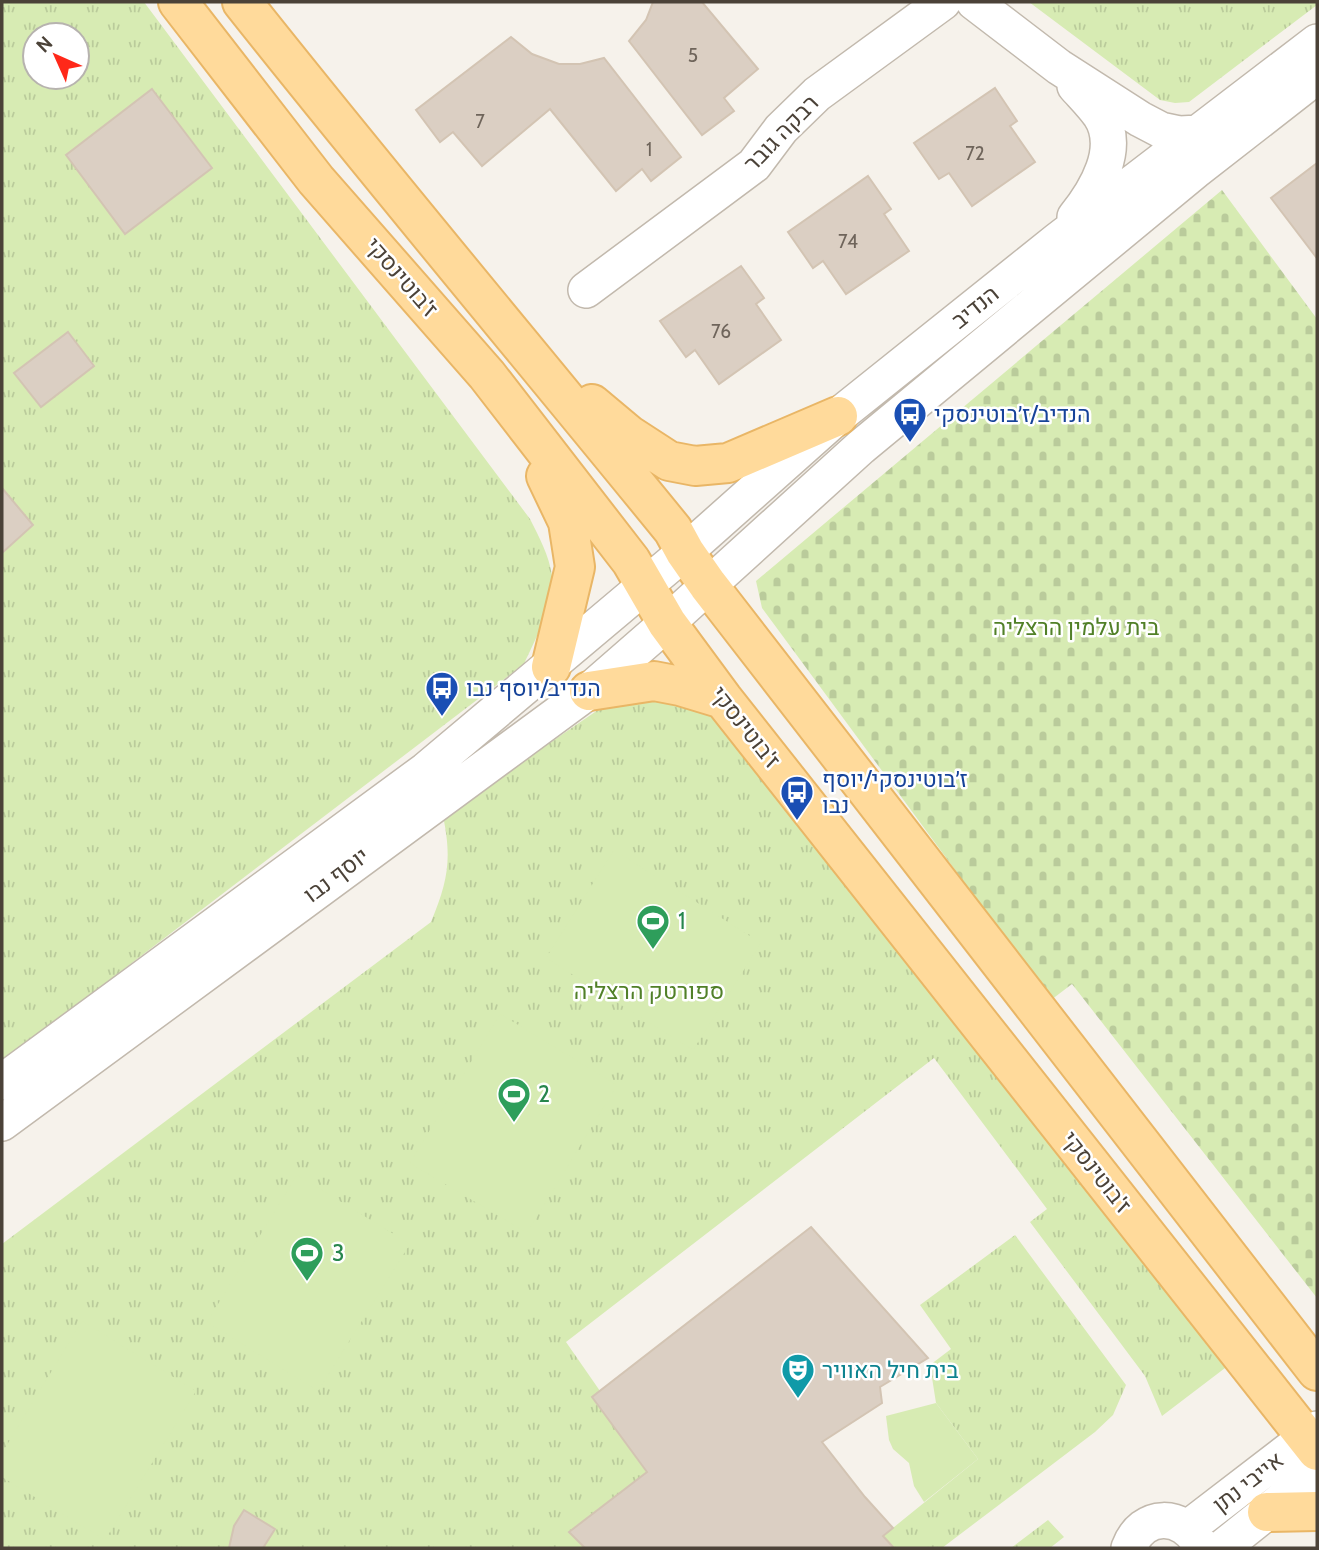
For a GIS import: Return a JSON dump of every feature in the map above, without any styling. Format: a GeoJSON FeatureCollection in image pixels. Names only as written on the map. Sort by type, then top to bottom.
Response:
{"type":"FeatureCollection","features":[{"type":"Feature","properties":{"kind":"main road","name":"ז'בוטינסקי"},"geometry":{"type":"LineString","coordinates":[[178,2],[316,180],[487,375],[631,561],[667,623],[723,699],[1314,1439]]}},
{"type":"Feature","properties":{"kind":"main road","name":"ז'בוטינסקי"},"geometry":{"type":"LineString","coordinates":[[242,2],[361,152],[673,530],[708,585],[1317,1371]]}},
{"type":"Feature","properties":{"kind":"main road"},"geometry":{"type":"LineString","coordinates":[[526,349],[629,435],[669,461],[695,466],[728,463],[838,416]]}},
{"type":"Feature","properties":{"kind":"main road"},"geometry":{"type":"LineString","coordinates":[[487,375],[552,487],[568,522],[575,567],[551,667]]}},
{"type":"Feature","properties":{"kind":"main road"},"geometry":{"type":"LineString","coordinates":[[589,691],[654,681],[723,699]]}},
{"type":"Feature","properties":{"kind":"main road"},"geometry":{"type":"LineString","coordinates":[[1221,1244],[1317,1330]]}},
{"type":"Feature","properties":{"kind":"main road"},"geometry":{"type":"LineString","coordinates":[[1267,1512],[1317,1511]]}},
{"type":"Feature","properties":{"kind":"street","name":"רבקה גובר"},"geometry":{"type":"LineString","coordinates":[[586,290],[754,165],[781,129],[817,94],[943,2]]}},
{"type":"Feature","properties":{"kind":"street"},"geometry":{"type":"LineString","coordinates":[[974,2],[1059,67],[1161,130],[1180,134],[1199,133]]}},
{"type":"Feature","properties":{"kind":"street","name":"הנדיב"},"geometry":{"type":"LineString","coordinates":[[644,586],[838,416],[1058,240],[1317,42]]}},
{"type":"Feature","properties":{"kind":"street"},"geometry":{"type":"LineString","coordinates":[[1058,240],[1090,198],[1103,169],[1108,145],[1105,126],[1100,116],[1059,67]]}},
{"type":"Feature","properties":{"kind":"street","name":"הנדיב"},"geometry":{"type":"LineString","coordinates":[[667,623],[872,438],[1195,171],[1317,76]]}},
{"type":"Feature","properties":{"kind":"street","name":"יוסף נבו"},"geometry":{"type":"LineString","coordinates":[[2,1082],[426,770],[644,586]]}},
{"type":"Feature","properties":{"kind":"street","name":"יוסף נבו"},"geometry":{"type":"LineString","coordinates":[[2,1123],[589,691],[667,623]]}},
{"type":"Feature","properties":{"kind":"street","name":"אייבי נתן"},"geometry":{"type":"LineString","coordinates":[[1194,1538],[1314,1439]]}},
{"type":"Feature","properties":{"kind":"street","name":"אייבי נתן"},"geometry":{"type":"LineString","coordinates":[[1222,1548],[1317,1472]]}},
{"type":"Feature","properties":{"kind":"street"},"geometry":{"type":"LineString","coordinates":[[1129,1548],[1138,1531],[1157,1521],[1168,1520],[1194,1538]]}},
{"type":"Feature","properties":{"kind":"green space"},"geometry":{"type":"Polygon","coordinates":[[[2,2],[144,2],[530,519],[549,561],[552,586],[543,621],[524,664],[2,1062],[2,2]]]}},
{"type":"Feature","properties":{"kind":"green space"},"geometry":{"type":"Polygon","coordinates":[[[1029,2],[1317,2],[1317,5],[1189,102],[1175,103],[1160,100],[1029,2]]]}},
{"type":"Feature","properties":{"kind":"green space","name":"בית עלמין הרצליה"},"geometry":{"type":"Polygon","coordinates":[[[1222,190],[1317,319],[1317,1298],[1072,984],[1051,1000],[762,608],[756,581],[1222,190]]]}},
{"type":"Feature","properties":{"kind":"green space","name":"ספורטק הרצליה"},"geometry":{"type":"Polygon","coordinates":[[[664,696],[716,710],[1229,1365],[1162,1416],[1145,1376],[1030,1222],[1047,1209],[934,1058],[566,1342],[600,1391],[593,1397],[647,1472],[570,1532],[585,1548],[2,1548],[2,1244],[431,922],[447,870],[443,816],[614,699],[664,696]]]}},
{"type":"Feature","properties":{"kind":"green space"},"geometry":{"type":"Polygon","coordinates":[[[614,850],[761,943],[693,1050],[546,958],[614,850]]]}},
{"type":"Feature","properties":{"kind":"green space"},"geometry":{"type":"Polygon","coordinates":[[[500,1014],[617,1085],[527,1233],[410,1163],[500,1014]]]}},
{"type":"Feature","properties":{"kind":"green space"},"geometry":{"type":"Polygon","coordinates":[[[297,1175],[410,1244],[318,1391],[207,1322],[297,1175]]]}},
{"type":"Feature","properties":{"kind":"green space"},"geometry":{"type":"Polygon","coordinates":[[[1015,1235],[1126,1385],[1113,1415],[1095,1432],[942,1548],[894,1548],[883,1536],[978,1459],[936,1403],[930,1365],[951,1349],[920,1305],[1015,1235]]]}},
{"type":"Feature","properties":{"kind":"green space"},"geometry":{"type":"Polygon","coordinates":[[[82,1321],[196,1391],[105,1540],[2,1477],[2,1453],[82,1321]]]}},
{"type":"Feature","properties":{"kind":"green space"},"geometry":{"type":"Polygon","coordinates":[[[936,1403],[978,1459],[924,1502],[914,1486],[909,1463],[893,1449],[889,1440],[886,1416],[936,1403]]]}},
{"type":"Feature","properties":{"kind":"green space"},"geometry":{"type":"Polygon","coordinates":[[[1048,1520],[1064,1537],[1050,1548],[1011,1548],[1048,1520]]]}},
{"type":"Feature","properties":{"kind":"building"},"geometry":{"type":"Polygon","coordinates":[[[653,2],[702,2],[758,69],[724,98],[734,111],[702,135],[629,41],[646,20],[653,2]]]}},
{"type":"Feature","properties":{"kind":"building"},"geometry":{"type":"Polygon","coordinates":[[[511,37],[532,54],[559,64],[580,64],[604,58],[681,157],[651,181],[642,169],[616,191],[550,109],[482,166],[453,132],[440,142],[416,110],[511,37]]]}},
{"type":"Feature","properties":{"kind":"building"},"geometry":{"type":"Polygon","coordinates":[[[995,88],[1017,121],[1010,126],[1035,162],[972,206],[949,173],[939,179],[914,143],[995,88]]]}},
{"type":"Feature","properties":{"kind":"building"},"geometry":{"type":"Polygon","coordinates":[[[152,89],[212,168],[125,234],[66,155],[152,89]]]}},
{"type":"Feature","properties":{"kind":"building"},"geometry":{"type":"Polygon","coordinates":[[[1317,163],[1317,256],[1316,257],[1271,198],[1317,163]]]}},
{"type":"Feature","properties":{"kind":"building"},"geometry":{"type":"Polygon","coordinates":[[[868,176],[891,209],[884,214],[909,251],[846,294],[823,261],[813,268],[788,232],[868,176]]]}},
{"type":"Feature","properties":{"kind":"building"},"geometry":{"type":"Polygon","coordinates":[[[741,266],[764,298],[756,304],[781,340],[719,384],[695,350],[686,357],[660,321],[741,266]]]}},
{"type":"Feature","properties":{"kind":"building"},"geometry":{"type":"Polygon","coordinates":[[[68,332],[94,366],[41,407],[14,373],[68,332]]]}},
{"type":"Feature","properties":{"kind":"building"},"geometry":{"type":"Polygon","coordinates":[[[2,488],[33,525],[2,553],[2,488]]]}},
{"type":"Feature","properties":{"kind":"building"},"geometry":{"type":"Polygon","coordinates":[[[811,1227],[928,1358],[880,1387],[882,1403],[822,1442],[893,1528],[883,1536],[894,1548],[585,1548],[569,1532],[647,1472],[592,1397],[811,1227]]]}},
{"type":"Feature","properties":{"kind":"building"},"geometry":{"type":"Polygon","coordinates":[[[244,1510],[275,1529],[263,1548],[229,1548],[234,1526],[244,1510]]]}},
{"type":"Feature","properties":{"kind":"place","name":"הנדיב/ז׳בוטינסקי"},"geometry":{"type":"Point","coordinates":[910,444]}},
{"type":"Feature","properties":{"kind":"place","name":"הנדיב/יוסף נבו"},"geometry":{"type":"Point","coordinates":[442,718]}},
{"type":"Feature","properties":{"kind":"place","name":"ז׳בוטינסקי/יוסף נבו"},"geometry":{"type":"Point","coordinates":[797,822]}},
{"type":"Feature","properties":{"kind":"place","name":"1"},"geometry":{"type":"Point","coordinates":[653,951]}},
{"type":"Feature","properties":{"kind":"place","name":"2"},"geometry":{"type":"Point","coordinates":[514,1124]}},
{"type":"Feature","properties":{"kind":"place","name":"3"},"geometry":{"type":"Point","coordinates":[307,1283]}},
{"type":"Feature","properties":{"kind":"place","name":"בית חיל האוויר"},"geometry":{"type":"Point","coordinates":[798,1400]}}]}
